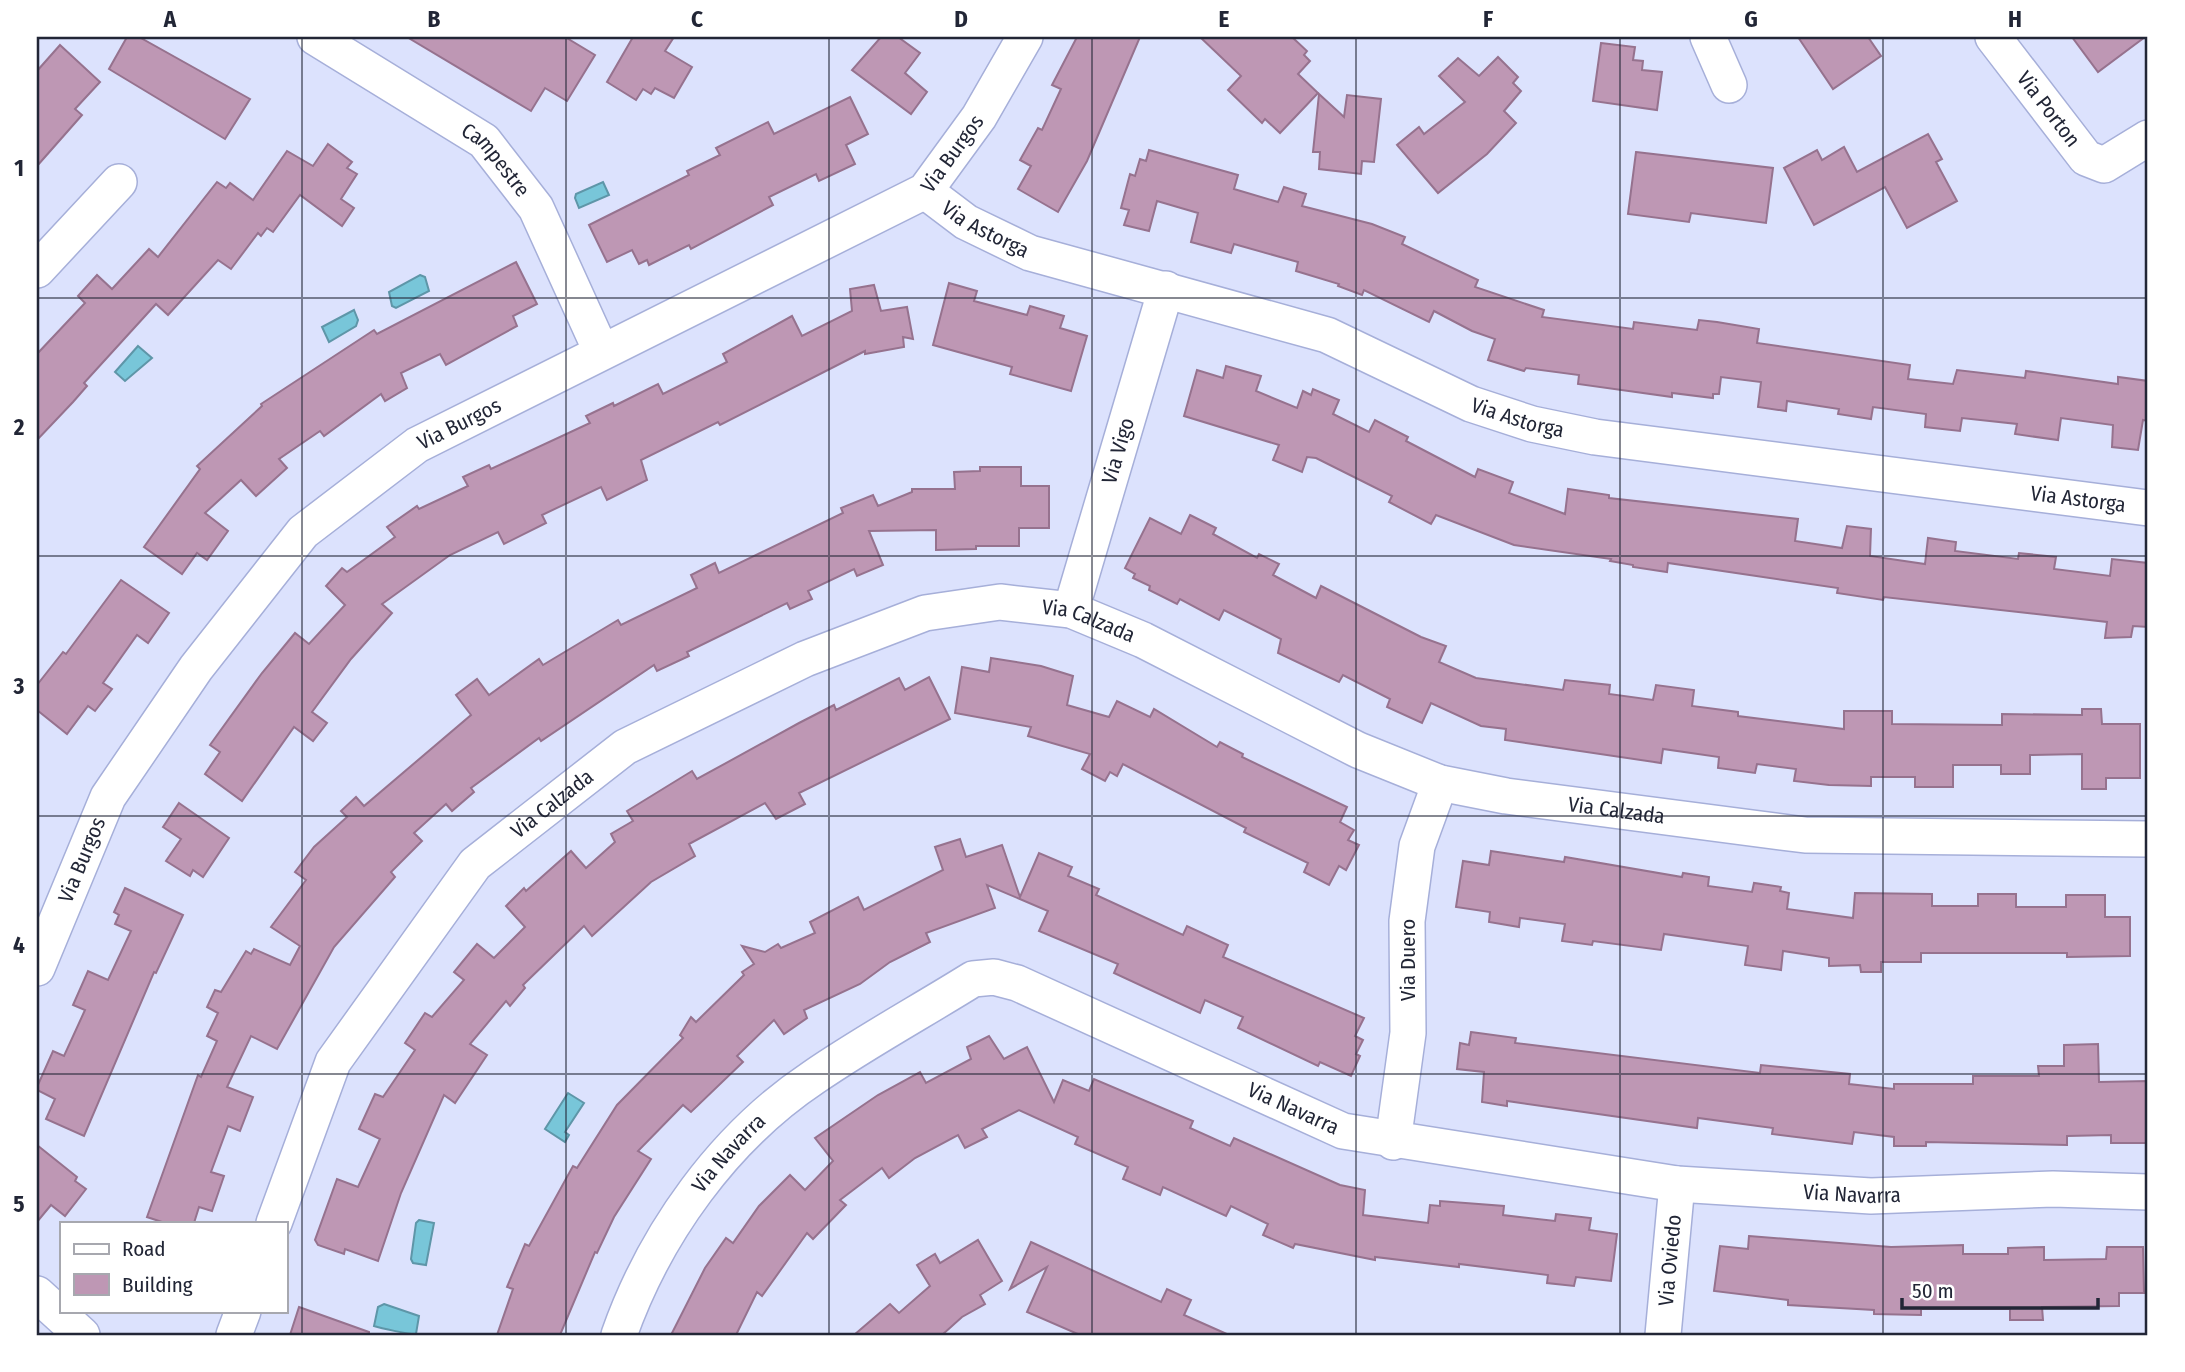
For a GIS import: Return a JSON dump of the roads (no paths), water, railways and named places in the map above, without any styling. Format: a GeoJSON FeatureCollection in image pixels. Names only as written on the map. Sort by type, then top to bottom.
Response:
{"type":"FeatureCollection","features":[{"type":"Feature","properties":{"kind":"street","name":"Campestre"},"geometry":{"type":"LineString","coordinates":[[315,37],[484,141],[536,208],[601,351]]}},
{"type":"Feature","properties":{"kind":"street"},"geometry":{"type":"LineString","coordinates":[[1708,37],[1730,85]]}},
{"type":"Feature","properties":{"kind":"street","name":"Via Porton"},"geometry":{"type":"LineString","coordinates":[[1993,37],[2086,158],[2104,165],[2148,138]]}},
{"type":"Feature","properties":{"kind":"street","name":"Via Burgos"},"geometry":{"type":"LineString","coordinates":[[41,949],[108,797],[196,668],[303,532],[417,445],[925,191],[979,117],[1020,38]]}},
{"type":"Feature","properties":{"kind":"street"},"geometry":{"type":"LineString","coordinates":[[37,270],[119,182]]}},
{"type":"Feature","properties":{"kind":"street","name":"Via Astorga"},"geometry":{"type":"LineString","coordinates":[[925,191],[966,222],[1030,253],[1327,335],[1471,404],[1532,424],[1595,437],[2148,508]]}},
{"type":"Feature","properties":{"kind":"street","name":"Via Vigo"},"geometry":{"type":"LineString","coordinates":[[1071,610],[1166,289]]}},
{"type":"Feature","properties":{"kind":"street","name":"Via Calzada"},"geometry":{"type":"LineString","coordinates":[[274,1222],[333,1062],[475,864],[625,747],[805,659],[925,613],[1000,602],[1071,610],[1143,640],[1358,750],[1440,783],[1506,796],[1805,835],[2148,839]]}},
{"type":"Feature","properties":{"kind":"street","name":"Via Duero"},"geometry":{"type":"LineString","coordinates":[[1393,1142],[1408,1033],[1406,921],[1417,846],[1440,783]]}},
{"type":"Feature","properties":{"kind":"street","name":"Via Navarra"},"geometry":{"type":"LineString","coordinates":[[619,1335],[630,1303],[661,1243],[698,1187],[742,1136],[812,1078],[973,979],[994,977],[1017,983],[1343,1131],[1393,1142],[1677,1184],[1871,1196],[2053,1189],[2148,1192]]}},
{"type":"Feature","properties":{"kind":"street","name":"Via Oviedo"},"geometry":{"type":"LineString","coordinates":[[1663,1335],[1677,1184]]}},
{"type":"Feature","properties":{"kind":"street"},"geometry":{"type":"LineString","coordinates":[[37,1294],[82,1335]]}},
{"type":"Feature","properties":{"kind":"street"},"geometry":{"type":"LineString","coordinates":[[234,1335],[243,1312]]}},
{"type":"Feature","properties":{"kind":"water"},"geometry":{"type":"Polygon","coordinates":[[[603,182],[609,195],[579,208],[576,194],[603,182]]]}},
{"type":"Feature","properties":{"kind":"water"},"geometry":{"type":"Polygon","coordinates":[[[420,275],[425,277],[429,291],[396,308],[392,306],[389,292],[420,275]]]}},
{"type":"Feature","properties":{"kind":"water"},"geometry":{"type":"Polygon","coordinates":[[[354,310],[358,320],[356,326],[329,342],[322,327],[354,310]]]}},
{"type":"Feature","properties":{"kind":"water"},"geometry":{"type":"Polygon","coordinates":[[[138,346],[152,358],[125,381],[115,372],[138,346]]]}},
{"type":"Feature","properties":{"kind":"water"},"geometry":{"type":"Polygon","coordinates":[[[568,1093],[584,1103],[565,1132],[569,1135],[565,1142],[545,1129],[568,1093]]]}},
{"type":"Feature","properties":{"kind":"water"},"geometry":{"type":"Polygon","coordinates":[[[419,1220],[434,1223],[426,1265],[413,1263],[411,1259],[416,1223],[419,1220]]]}},
{"type":"Feature","properties":{"kind":"water"},"geometry":{"type":"Polygon","coordinates":[[[384,1304],[419,1316],[416,1334],[374,1326],[378,1307],[384,1304]]]}}]}
